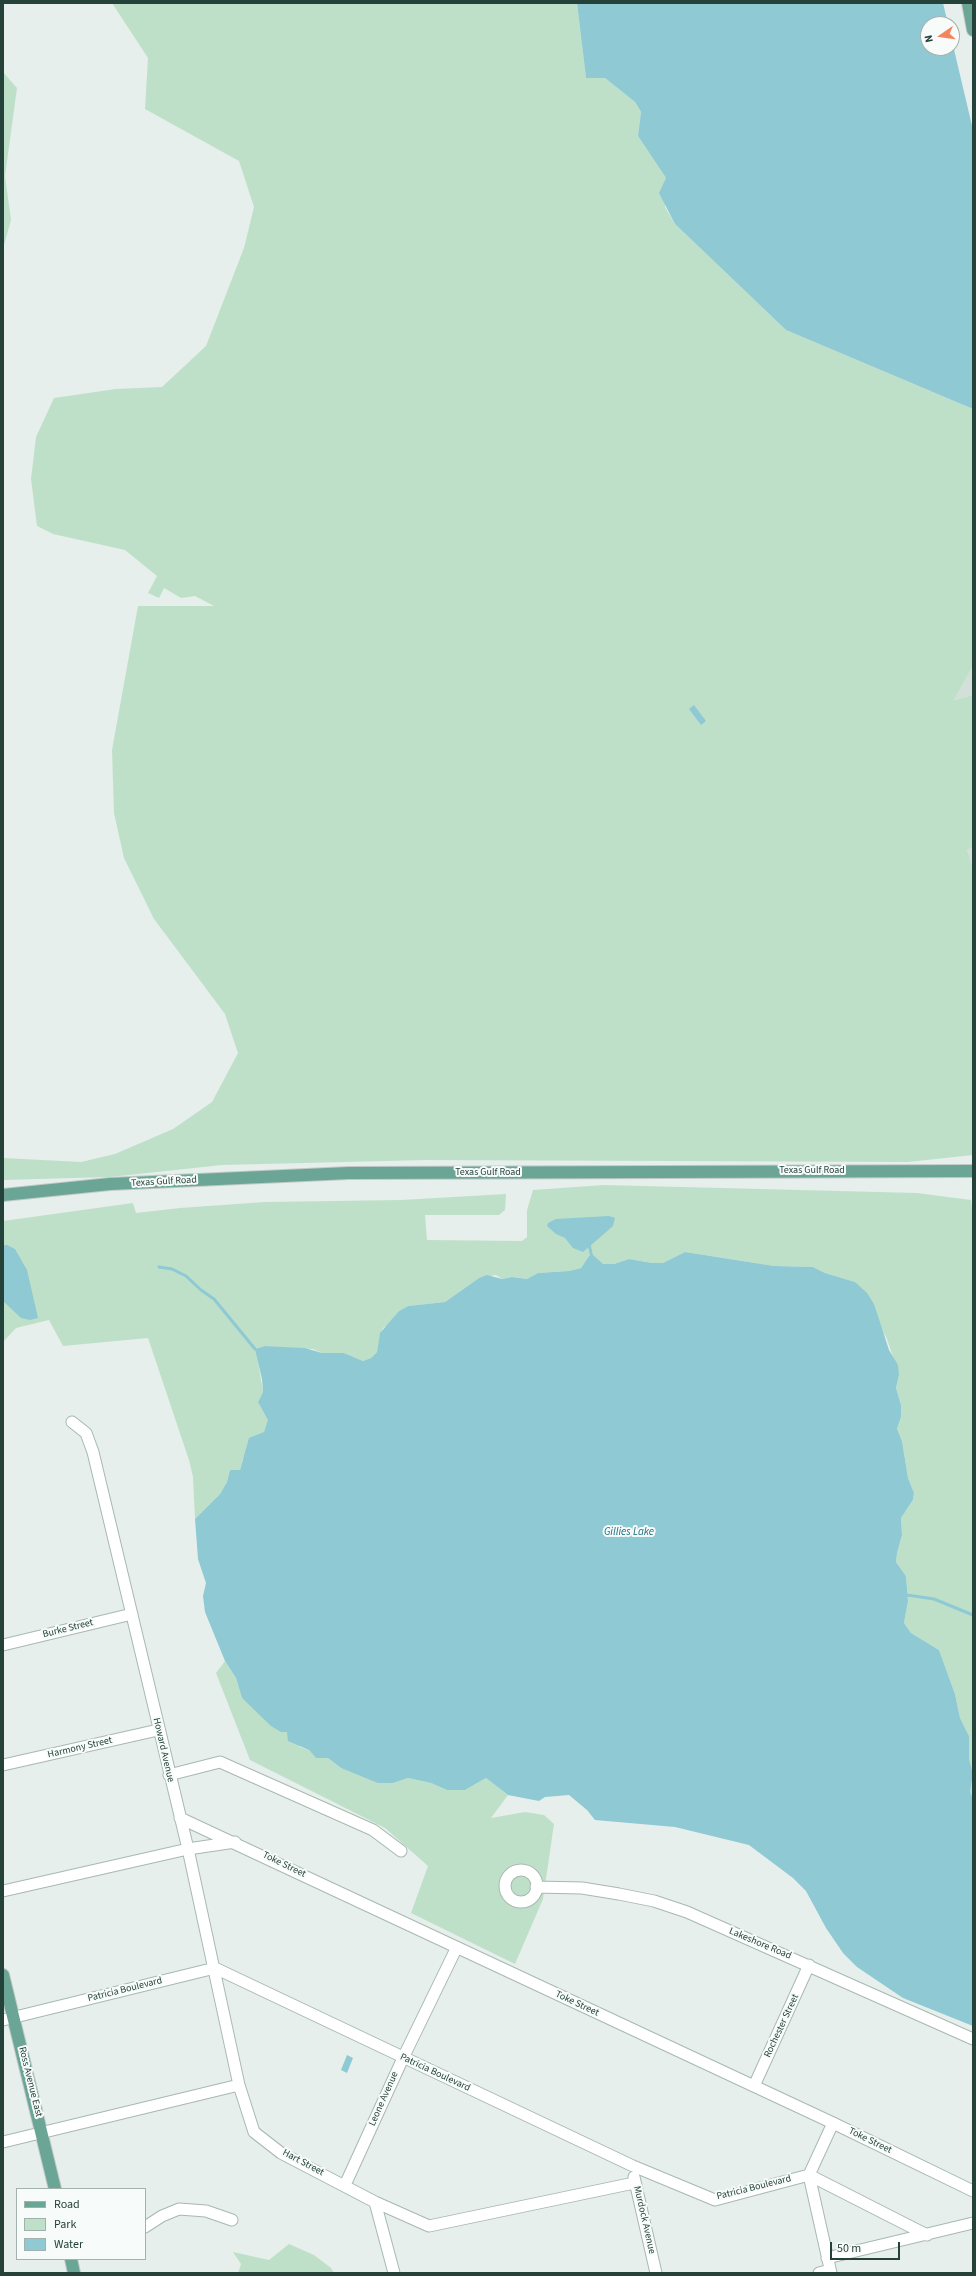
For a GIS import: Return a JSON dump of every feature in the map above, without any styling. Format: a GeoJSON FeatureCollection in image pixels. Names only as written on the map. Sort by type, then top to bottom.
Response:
{"type":"FeatureCollection","features":[{"type":"Feature","properties":{"kind":"main road"},"geometry":{"type":"LineString","coordinates":[[968,3],[973,30]]}},
{"type":"Feature","properties":{"kind":"main road","name":"Texas Gulf Road"},"geometry":{"type":"LineString","coordinates":[[3,1195],[110,1184],[349,1173],[973,1171]]}},
{"type":"Feature","properties":{"kind":"main road","name":"Ross Avenue East"},"geometry":{"type":"LineString","coordinates":[[3,1974],[8,2019],[43,2133],[56,2188]]}},
{"type":"Feature","properties":{"kind":"main road"},"geometry":{"type":"LineString","coordinates":[[71,2260],[74,2273]]}},
{"type":"Feature","properties":{"kind":"street","name":"Howard Avenue"},"geometry":{"type":"LineString","coordinates":[[72,1422],[86,1433],[93,1452],[169,1776],[188,1849],[240,2085]]}},
{"type":"Feature","properties":{"kind":"street","name":"Burke Street"},"geometry":{"type":"LineString","coordinates":[[3,1645],[132,1614]]}},
{"type":"Feature","properties":{"kind":"street","name":"Harmony Street"},"geometry":{"type":"LineString","coordinates":[[3,1765],[158,1730]]}},
{"type":"Feature","properties":{"kind":"street"},"geometry":{"type":"LineString","coordinates":[[169,1776],[220,1762],[373,1830],[401,1850]]}},
{"type":"Feature","properties":{"kind":"street","name":"Toke Street"},"geometry":{"type":"LineString","coordinates":[[180,1818],[235,1842],[456,1949],[833,2123],[973,2191]]}},
{"type":"Feature","properties":{"kind":"street"},"geometry":{"type":"LineString","coordinates":[[3,1891],[188,1849],[235,1842]]}},
{"type":"Feature","properties":{"kind":"street","name":"Lakeshore Road"},"geometry":{"type":"LineString","coordinates":[[536,1887],[582,1888],[654,1902],[687,1912],[973,2039]]}},
{"type":"Feature","properties":{"kind":"street","name":"Leone Avenue"},"geometry":{"type":"LineString","coordinates":[[345,2185],[402,2058],[456,1949]]}},
{"type":"Feature","properties":{"kind":"street","name":"Rochester Street"},"geometry":{"type":"LineString","coordinates":[[754,2086],[809,1965]]}},
{"type":"Feature","properties":{"kind":"street","name":"Patricia Boulevard"},"geometry":{"type":"LineString","coordinates":[[8,2019],[215,1968],[402,2058],[633,2166],[715,2200],[809,2175]]}},
{"type":"Feature","properties":{"kind":"street"},"geometry":{"type":"LineString","coordinates":[[3,2142],[240,2085]]}},
{"type":"Feature","properties":{"kind":"street","name":"Hart Street"},"geometry":{"type":"LineString","coordinates":[[240,2085],[254,2132],[281,2153],[345,2185],[375,2202],[429,2226],[634,2183]]}},
{"type":"Feature","properties":{"kind":"street"},"geometry":{"type":"LineString","coordinates":[[827,2272],[827,2258],[809,2175],[833,2123]]}},
{"type":"Feature","properties":{"kind":"street","name":"Murdock Avenue"},"geometry":{"type":"LineString","coordinates":[[633,2166],[634,2183],[656,2273]]}},
{"type":"Feature","properties":{"kind":"street"},"geometry":{"type":"LineString","coordinates":[[809,2175],[927,2235]]}},
{"type":"Feature","properties":{"kind":"street"},"geometry":{"type":"LineString","coordinates":[[375,2202],[394,2273]]}},
{"type":"Feature","properties":{"kind":"street"},"geometry":{"type":"LineString","coordinates":[[146,2226],[162,2216],[179,2208],[206,2211],[232,2220]]}},
{"type":"Feature","properties":{"kind":"street"},"geometry":{"type":"LineString","coordinates":[[827,2258],[973,2223]]}},
{"type":"Feature","properties":{"kind":"shaded area"},"geometry":{"type":"Polygon","coordinates":[[[973,666],[973,695],[954,700],[973,666]]]}},
{"type":"Feature","properties":{"kind":"shaded area"},"geometry":{"type":"Polygon","coordinates":[[[973,847],[973,868],[967,850],[973,847]]]}},
{"type":"Feature","properties":{"kind":"green space"},"geometry":{"type":"Polygon","coordinates":[[[112,3],[577,3],[586,78],[605,78],[635,102],[641,112],[638,136],[666,178],[665,207],[675,224],[786,330],[973,409],[973,666],[954,700],[973,695],[973,847],[967,850],[973,868],[973,1155],[908,1162],[426,1160],[222,1165],[110,1177],[3,1180],[3,1158],[81,1162],[115,1154],[173,1129],[212,1102],[238,1053],[225,1014],[154,919],[124,858],[114,813],[112,750],[138,606],[214,606],[195,596],[181,598],[164,588],[159,598],[148,593],[157,576],[125,550],[53,534],[37,526],[31,479],[36,437],[54,398],[116,389],[162,387],[206,346],[244,248],[254,207],[239,161],[145,109],[148,58],[112,3]]]}},
{"type":"Feature","properties":{"kind":"green space"},"geometry":{"type":"Polygon","coordinates":[[[3,72],[17,88],[5,176],[11,220],[3,249],[3,72]]]}},
{"type":"Feature","properties":{"kind":"green space"},"geometry":{"type":"Polygon","coordinates":[[[604,1185],[917,1193],[971,1200],[973,1217],[973,1774],[969,1759],[969,1736],[960,1718],[955,1694],[939,1650],[911,1633],[904,1623],[908,1601],[906,1576],[896,1562],[902,1535],[901,1518],[913,1500],[914,1493],[908,1478],[902,1441],[897,1429],[901,1417],[901,1405],[896,1388],[899,1375],[887,1339],[855,1282],[825,1273],[813,1267],[774,1266],[685,1252],[663,1263],[652,1263],[629,1259],[614,1264],[603,1264],[589,1256],[581,1268],[569,1271],[538,1273],[527,1279],[512,1277],[502,1279],[496,1275],[479,1278],[445,1302],[408,1306],[399,1311],[389,1324],[383,1328],[380,1334],[377,1352],[371,1358],[363,1361],[344,1353],[322,1353],[313,1349],[265,1346],[256,1349],[263,1392],[258,1402],[269,1420],[264,1432],[243,1459],[240,1470],[230,1470],[227,1482],[220,1494],[195,1519],[193,1477],[189,1460],[148,1338],[63,1346],[49,1320],[16,1328],[3,1342],[3,1221],[133,1203],[136,1213],[180,1208],[265,1202],[401,1200],[506,1194],[505,1210],[499,1215],[425,1215],[427,1240],[522,1241],[527,1237],[527,1210],[533,1190],[604,1185]]]}},
{"type":"Feature","properties":{"kind":"green space"},"geometry":{"type":"Polygon","coordinates":[[[225,1661],[236,1678],[242,1698],[287,1732],[300,1747],[309,1750],[317,1758],[328,1758],[341,1768],[393,1783],[408,1778],[431,1783],[447,1790],[465,1790],[486,1778],[508,1795],[491,1818],[525,1812],[544,1815],[554,1824],[543,1899],[515,1964],[411,1913],[428,1866],[385,1828],[250,1760],[216,1673],[225,1661]]]}},
{"type":"Feature","properties":{"kind":"green space"},"geometry":{"type":"Polygon","coordinates":[[[973,1774],[973,1799],[970,1792],[973,1774]]]}},
{"type":"Feature","properties":{"kind":"green space"},"geometry":{"type":"Polygon","coordinates":[[[289,2244],[314,2255],[331,2268],[334,2273],[238,2273],[241,2264],[233,2252],[269,2260],[289,2244]]]}},
{"type":"Feature","properties":{"kind":"water"},"geometry":{"type":"Polygon","coordinates":[[[577,3],[943,3],[946,16],[920,16],[920,56],[956,56],[973,130],[973,409],[786,330],[675,224],[659,193],[666,178],[638,136],[641,112],[635,102],[605,78],[586,78],[577,3]]]}},
{"type":"Feature","properties":{"kind":"water"},"geometry":{"type":"Polygon","coordinates":[[[694,705],[706,721],[701,725],[689,709],[694,705]]]}},
{"type":"Feature","properties":{"kind":"water"},"geometry":{"type":"Polygon","coordinates":[[[609,1216],[615,1218],[613,1226],[583,1252],[573,1248],[565,1238],[556,1234],[547,1226],[548,1223],[556,1219],[609,1216]]]}},
{"type":"Feature","properties":{"kind":"water"},"geometry":{"type":"Polygon","coordinates":[[[3,1245],[7,1245],[15,1249],[27,1270],[38,1318],[30,1320],[21,1318],[3,1301],[3,1245]]]}},
{"type":"Feature","properties":{"kind":"water","name":"Gillies Lake"},"geometry":{"type":"Polygon","coordinates":[[[685,1252],[774,1266],[813,1267],[825,1273],[855,1282],[867,1293],[874,1304],[889,1350],[898,1365],[899,1375],[896,1388],[901,1405],[901,1417],[897,1429],[902,1441],[908,1478],[914,1493],[913,1500],[901,1518],[902,1535],[896,1562],[906,1576],[908,1601],[904,1623],[911,1633],[939,1650],[955,1694],[960,1718],[969,1736],[969,1759],[973,1774],[970,1792],[973,1799],[973,2026],[903,1998],[857,1967],[843,1953],[826,1928],[806,1891],[793,1878],[749,1845],[675,1827],[595,1820],[587,1810],[569,1795],[545,1797],[539,1801],[508,1795],[486,1778],[465,1790],[447,1790],[431,1783],[408,1778],[393,1783],[378,1783],[341,1768],[328,1758],[316,1758],[309,1750],[288,1741],[287,1732],[281,1732],[271,1726],[242,1698],[236,1678],[225,1661],[205,1612],[203,1596],[206,1583],[198,1559],[195,1519],[220,1494],[227,1482],[230,1470],[240,1470],[249,1438],[264,1432],[268,1420],[258,1402],[263,1392],[262,1379],[255,1349],[265,1346],[305,1348],[322,1353],[344,1353],[363,1361],[371,1358],[377,1352],[380,1333],[399,1311],[408,1306],[445,1302],[479,1278],[487,1275],[502,1279],[512,1277],[527,1279],[538,1273],[569,1271],[581,1268],[589,1256],[593,1255],[603,1264],[614,1264],[629,1259],[652,1263],[663,1263],[685,1252]]]}},
{"type":"Feature","properties":{"kind":"water"},"geometry":{"type":"Polygon","coordinates":[[[347,2055],[353,2058],[347,2073],[341,2070],[347,2055]]]}},
{"type":"Feature","properties":{"kind":"waterway"},"geometry":{"type":"LineString","coordinates":[[589,1244],[592,1258]]}},
{"type":"Feature","properties":{"kind":"waterway"},"geometry":{"type":"LineString","coordinates":[[159,1267],[172,1269],[186,1276],[201,1290],[214,1299],[255,1349]]}},
{"type":"Feature","properties":{"kind":"waterway"},"geometry":{"type":"LineString","coordinates":[[907,1595],[934,1599],[973,1615]]}}]}
